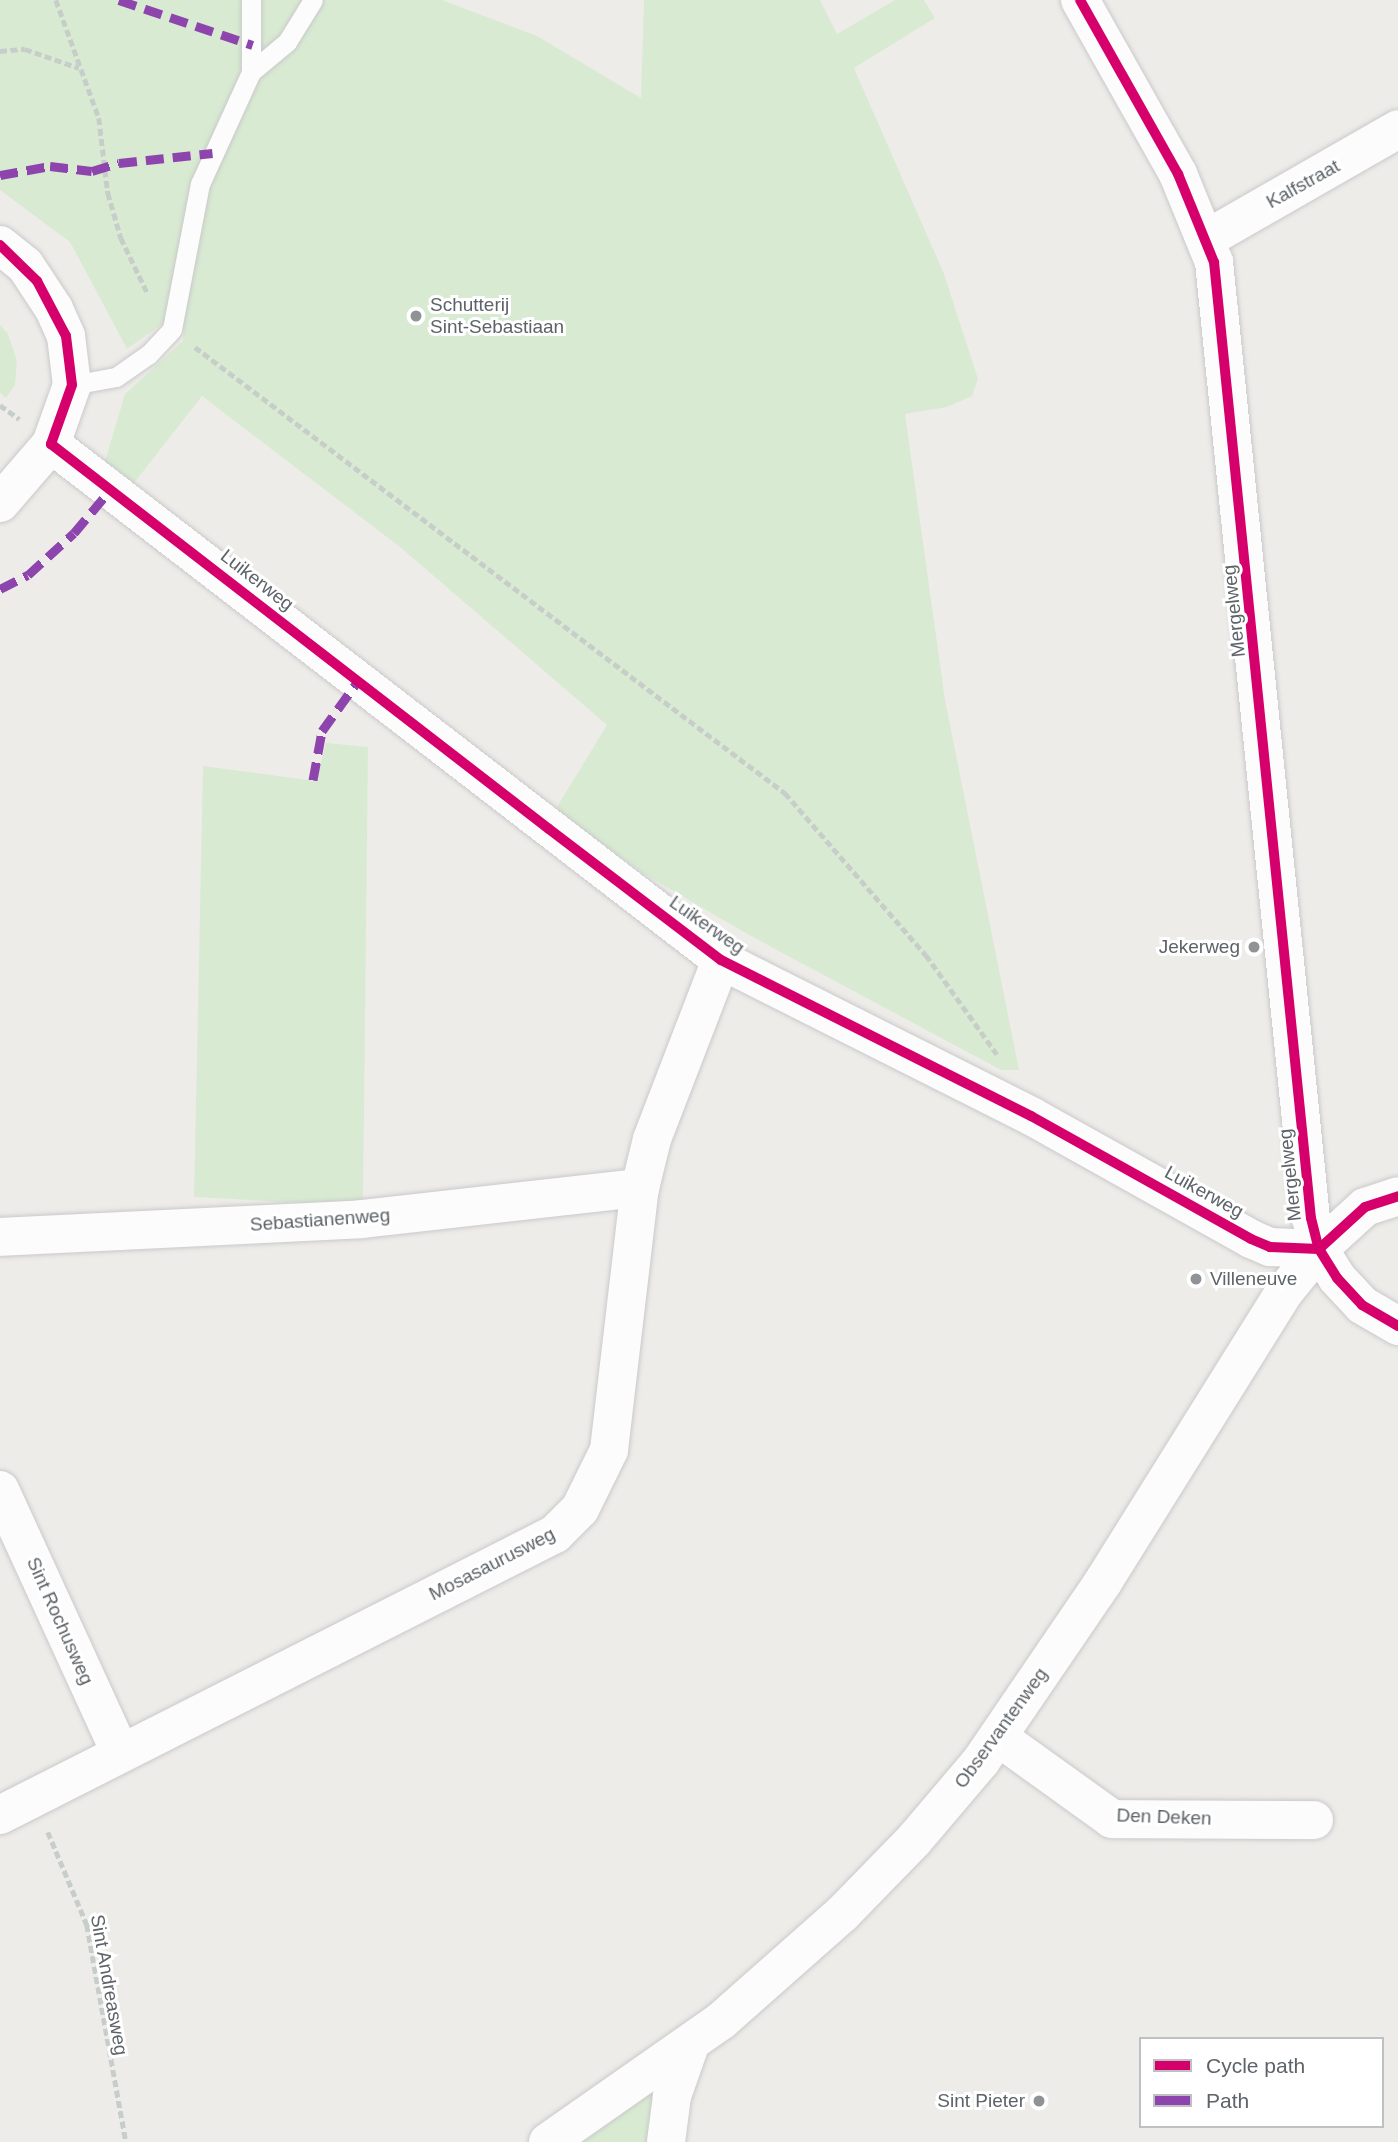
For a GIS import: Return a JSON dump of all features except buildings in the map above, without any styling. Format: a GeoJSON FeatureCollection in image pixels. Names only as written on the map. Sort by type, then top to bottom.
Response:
{"type":"FeatureCollection","features":[{"type":"Feature","properties":{"kind":"street","name":"Mergelweg"},"geometry":{"type":"LineString","coordinates":[[1080,0],[1144,109],[1208,238],[1223,321],[1308,1185],[1319,1249]]}},
{"type":"Feature","properties":{"kind":"street","name":"Kalfstraat"},"geometry":{"type":"LineString","coordinates":[[1208,238],[1398,129]]}},
{"type":"Feature","properties":{"kind":"street"},"geometry":{"type":"LineString","coordinates":[[0,245],[25,265],[54,309],[66,336],[72,385],[51,443],[0,503]]}},
{"type":"Feature","properties":{"kind":"street","name":"Luikerweg"},"geometry":{"type":"LineString","coordinates":[[51,443],[721,960],[1031,1116],[1251,1239],[1270,1247],[1319,1249]]}},
{"type":"Feature","properties":{"kind":"street","name":"Mosasaurusweg"},"geometry":{"type":"LineString","coordinates":[[16,1807],[555,1534],[568,1522],[591,1492],[608,1450],[640,1188],[652,1139],[721,960]]}},
{"type":"Feature","properties":{"kind":"street","name":"Sebastianenweg"},"geometry":{"type":"LineString","coordinates":[[0,1237],[362,1219],[640,1188]]}},
{"type":"Feature","properties":{"kind":"street"},"geometry":{"type":"LineString","coordinates":[[1398,1196],[1365,1207],[1319,1249],[1337,1278],[1362,1305],[1398,1326]]}},
{"type":"Feature","properties":{"kind":"street","name":"Observantenweg"},"geometry":{"type":"LineString","coordinates":[[548,2142],[690,2045],[842,1914],[914,1840],[998,1737],[1103,1582],[1285,1292],[1319,1249]]}},
{"type":"Feature","properties":{"kind":"street","name":"Sint Rochusweg"},"geometry":{"type":"LineString","coordinates":[[0,1490],[120,1752]]}},
{"type":"Feature","properties":{"kind":"street","name":"Den Deken"},"geometry":{"type":"LineString","coordinates":[[998,1737],[1112,1819],[1314,1820]]}},
{"type":"Feature","properties":{"kind":"street"},"geometry":{"type":"LineString","coordinates":[[666,2142],[673,2096],[690,2045]]}},
{"type":"Feature","properties":{"kind":"lane"},"geometry":{"type":"LineString","coordinates":[[72,385],[116,377],[148,355],[172,329],[200,184],[251,72],[251,0]]}},
{"type":"Feature","properties":{"kind":"lane"},"geometry":{"type":"LineString","coordinates":[[251,72],[286,42],[313,0]]}},
{"type":"Feature","properties":{"kind":"path"},"geometry":{"type":"LineString","coordinates":[[56,0],[99,118],[108,193],[121,238],[137,277],[172,329],[785,793],[926,955],[1005,1064]]}},
{"type":"Feature","properties":{"kind":"path"},"geometry":{"type":"LineString","coordinates":[[0,51],[25,49],[80,68]]}},
{"type":"Feature","properties":{"kind":"green space"},"geometry":{"type":"Polygon","coordinates":[[[0,0],[442,0],[537,36],[641,98],[644,0],[820,0],[837,34],[895,0],[924,0],[935,18],[854,68],[944,274],[978,379],[972,396],[947,407],[905,414],[945,700],[1019,1070],[1001,1070],[751,936],[644,874],[555,810],[607,725],[400,547],[202,396],[134,483],[105,461],[125,394],[183,341],[185,308],[127,349],[70,242],[0,190],[0,0]]]}},
{"type":"Feature","properties":{"kind":"green space"},"geometry":{"type":"Polygon","coordinates":[[[0,325],[8,334],[17,361],[15,385],[6,398],[0,393],[0,325]]]}},
{"type":"Feature","properties":{"kind":"green space"},"geometry":{"type":"Polygon","coordinates":[[[326,743],[368,747],[363,1206],[194,1197],[203,766],[316,781],[326,743]]]}},
{"type":"Feature","properties":{"kind":"green space"},"geometry":{"type":"Polygon","coordinates":[[[651,2094],[657,2097],[652,2142],[572,2142],[638,2098],[651,2094]]]}},
{"type":"Feature","properties":{"kind":"marked path"},"geometry":{"type":"LineString","coordinates":[[119,0],[253,45]]}},
{"type":"Feature","properties":{"kind":"marked path"},"geometry":{"type":"LineString","coordinates":[[0,175],[50,166],[92,171],[119,163],[212,153]]}},
{"type":"Feature","properties":{"kind":"marked path"},"geometry":{"type":"LineString","coordinates":[[0,589],[28,575],[74,533],[111,489]]}},
{"type":"Feature","properties":{"kind":"marked path"},"geometry":{"type":"LineString","coordinates":[[313,780],[322,731],[358,681]]}},
{"type":"Feature","properties":{"kind":"cycle path"},"geometry":{"type":"LineString","coordinates":[[1080,0],[1178,174],[1214,262],[1311,1218],[1319,1249],[1337,1278],[1362,1305],[1398,1326]]}},
{"type":"Feature","properties":{"kind":"cycle path"},"geometry":{"type":"LineString","coordinates":[[0,245],[37,281],[66,336],[72,385],[51,444],[721,960],[1031,1116],[1251,1239],[1270,1247],[1319,1249]]}},
{"type":"Feature","properties":{"kind":"cycle path"},"geometry":{"type":"LineString","coordinates":[[1319,1249],[1365,1207],[1398,1196]]}},
{"type":"Feature","properties":{"kind":"place","name":"Schutterij Sint-Sebastiaan"},"geometry":{"type":"Point","coordinates":[416,316]}},
{"type":"Feature","properties":{"kind":"place","name":"Jekerweg"},"geometry":{"type":"Point","coordinates":[1254,947]}},
{"type":"Feature","properties":{"kind":"place","name":"Villeneuve"},"geometry":{"type":"Point","coordinates":[1196,1279]}},
{"type":"Feature","properties":{"kind":"place","name":"Sint Pieter"},"geometry":{"type":"Point","coordinates":[1039,2101]}}]}
